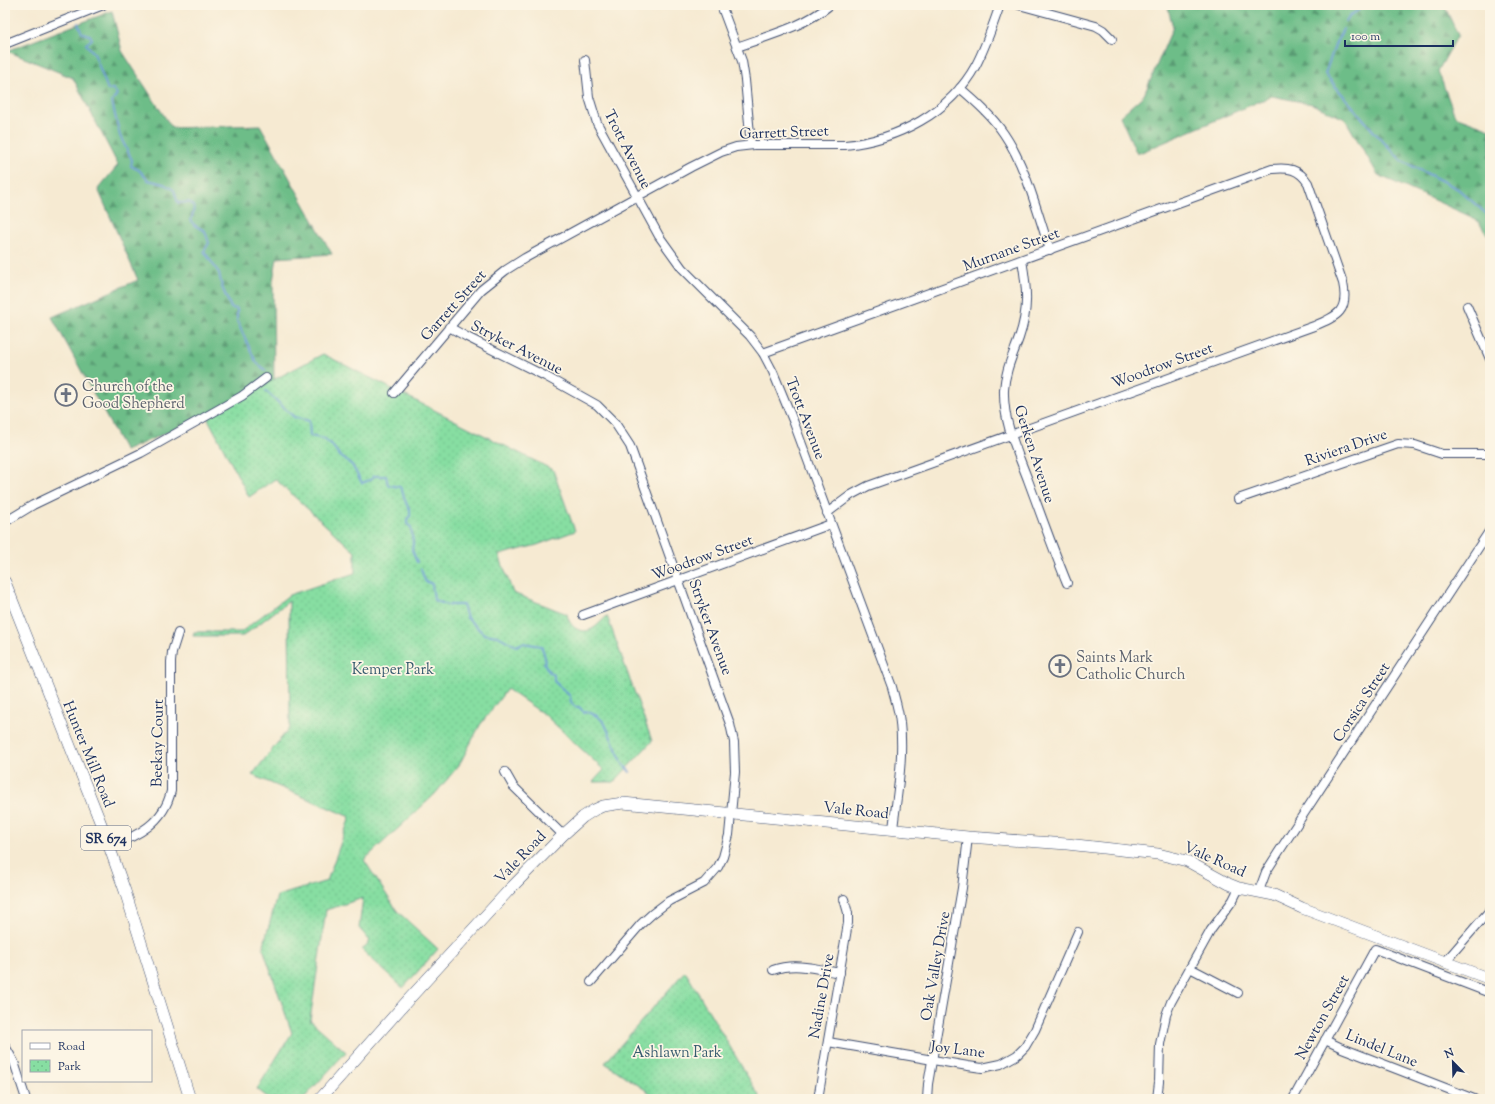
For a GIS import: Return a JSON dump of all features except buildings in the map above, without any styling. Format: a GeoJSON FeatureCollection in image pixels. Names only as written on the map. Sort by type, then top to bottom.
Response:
{"type":"FeatureCollection","features":[{"type":"Feature","properties":{"kind":"main road","name":"Hunter Mill Road"},"geometry":{"type":"LineString","coordinates":[[5,582],[125,891],[190,1099]]}},
{"type":"Feature","properties":{"kind":"main road","name":"Vale Road"},"geometry":{"type":"LineString","coordinates":[[320,1099],[504,895],[563,835],[583,817],[594,810],[613,803],[968,837],[1067,844],[1158,854],[1187,862],[1240,888],[1274,894],[1302,908],[1490,979]]}},
{"type":"Feature","properties":{"kind":"street"},"geometry":{"type":"LineString","coordinates":[[5,44],[103,5]]}},
{"type":"Feature","properties":{"kind":"street"},"geometry":{"type":"LineString","coordinates":[[721,5],[737,47],[745,80],[751,145]]}},
{"type":"Feature","properties":{"kind":"street"},"geometry":{"type":"LineString","coordinates":[[737,47],[796,26],[810,19],[830,5]]}},
{"type":"Feature","properties":{"kind":"street","name":"Garrett Street"},"geometry":{"type":"LineString","coordinates":[[394,392],[481,290],[506,270],[637,196],[721,152],[736,147],[751,145],[845,145],[877,140],[893,135],[921,121],[939,108],[960,88],[976,66],[986,44],[1000,5]]}},
{"type":"Feature","properties":{"kind":"street"},"geometry":{"type":"LineString","coordinates":[[1020,5],[1096,26],[1112,38]]}},
{"type":"Feature","properties":{"kind":"street","name":"Trott Avenue"},"geometry":{"type":"LineString","coordinates":[[585,60],[589,97],[597,123],[659,236],[682,268],[737,322],[763,354],[773,372],[794,423],[892,687],[897,707],[901,732],[901,758],[893,829]]}},
{"type":"Feature","properties":{"kind":"street"},"geometry":{"type":"LineString","coordinates":[[960,88],[994,120],[1015,151],[1050,250]]}},
{"type":"Feature","properties":{"kind":"street","name":"Woodrow Street"},"geometry":{"type":"LineString","coordinates":[[827,513],[851,495],[868,486],[1331,319],[1341,311],[1345,302],[1345,293],[1343,282],[1308,183],[1300,173],[1295,170],[1280,168],[1269,171]]}},
{"type":"Feature","properties":{"kind":"street","name":"Murnane Street"},"geometry":{"type":"LineString","coordinates":[[763,354],[1269,171]]}},
{"type":"Feature","properties":{"kind":"street","name":"Gerken Avenue"},"geometry":{"type":"LineString","coordinates":[[1022,260],[1027,284],[1026,310],[1008,369],[1004,388],[1006,418],[1038,511],[1067,583]]}},
{"type":"Feature","properties":{"kind":"street"},"geometry":{"type":"LineString","coordinates":[[1467,306],[1490,360]]}},
{"type":"Feature","properties":{"kind":"street","name":"Stryker Avenue"},"geometry":{"type":"LineString","coordinates":[[449,327],[582,395],[607,413],[619,428],[630,446],[730,724],[734,742],[735,772],[731,808],[732,814],[724,857],[711,876],[693,889],[669,901],[641,924],[591,982]]}},
{"type":"Feature","properties":{"kind":"street"},"geometry":{"type":"LineString","coordinates":[[5,522],[33,505],[137,455],[242,396],[266,378]]}},
{"type":"Feature","properties":{"kind":"street","name":"Riviera Drive"},"geometry":{"type":"LineString","coordinates":[[1238,499],[1398,444],[1415,446],[1442,454],[1490,454]]}},
{"type":"Feature","properties":{"kind":"street","name":"Woodrow Street"},"geometry":{"type":"LineString","coordinates":[[583,615],[831,524]]}},
{"type":"Feature","properties":{"kind":"street","name":"Corsica Street"},"geometry":{"type":"LineString","coordinates":[[1259,891],[1266,872],[1278,853],[1490,530]]}},
{"type":"Feature","properties":{"kind":"street","name":"Beekay Court"},"geometry":{"type":"LineString","coordinates":[[109,847],[124,841],[148,827],[156,820],[167,805],[170,791],[171,662],[172,652],[178,633]]}},
{"type":"Feature","properties":{"kind":"street"},"geometry":{"type":"LineString","coordinates":[[505,772],[513,786],[563,835]]}},
{"type":"Feature","properties":{"kind":"street","name":"Oak Valley Drive"},"geometry":{"type":"LineString","coordinates":[[927,1099],[928,1084],[962,888],[968,837]]}},
{"type":"Feature","properties":{"kind":"street"},"geometry":{"type":"LineString","coordinates":[[1157,1099],[1162,1030],[1171,1002],[1211,930],[1234,900],[1240,888]]}},
{"type":"Feature","properties":{"kind":"street","name":"Nadine Drive"},"geometry":{"type":"LineString","coordinates":[[818,1099],[848,923],[848,913],[844,899]]}},
{"type":"Feature","properties":{"kind":"street"},"geometry":{"type":"LineString","coordinates":[[1445,962],[1490,910]]}},
{"type":"Feature","properties":{"kind":"street","name":"Joy Lane"},"geometry":{"type":"LineString","coordinates":[[828,1042],[982,1068],[1001,1064],[1017,1055],[1025,1047],[1035,1030],[1078,932]]}},
{"type":"Feature","properties":{"kind":"street"},"geometry":{"type":"LineString","coordinates":[[1374,935],[1375,949],[1490,993]]}},
{"type":"Feature","properties":{"kind":"street","name":"Newton Street"},"geometry":{"type":"LineString","coordinates":[[1293,1099],[1375,949],[1386,940]]}},
{"type":"Feature","properties":{"kind":"street"},"geometry":{"type":"LineString","coordinates":[[773,970],[788,966],[798,966],[840,973]]}},
{"type":"Feature","properties":{"kind":"street"},"geometry":{"type":"LineString","coordinates":[[1190,968],[1238,993]]}},
{"type":"Feature","properties":{"kind":"street","name":"Lindel Lane"},"geometry":{"type":"LineString","coordinates":[[1325,1040],[1474,1099]]}},
{"type":"Feature","properties":{"kind":"street"},"geometry":{"type":"LineString","coordinates":[[5,1046],[14,1062],[26,1099]]}},
{"type":"Feature","properties":{"kind":"green space"},"geometry":{"type":"Polygon","coordinates":[[[1167,5],[1444,5],[1458,35],[1438,71],[1455,116],[1490,129],[1490,238],[1476,219],[1378,175],[1345,119],[1312,104],[1272,96],[1137,154],[1120,116],[1144,95],[1173,27],[1167,5]]]}},
{"type":"Feature","properties":{"kind":"green space"},"geometry":{"type":"Polygon","coordinates":[[[112,11],[122,51],[172,128],[260,125],[332,254],[277,258],[273,281],[274,380],[206,415],[125,451],[52,317],[138,280],[98,189],[118,165],[73,78],[7,51],[112,11]]]}},
{"type":"Feature","properties":{"kind":"green space","name":"Kemper Park"},"geometry":{"type":"Polygon","coordinates":[[[323,354],[553,470],[575,531],[537,545],[499,555],[513,593],[567,614],[573,626],[583,631],[592,629],[607,616],[652,741],[614,782],[593,782],[604,770],[545,715],[507,689],[480,725],[459,765],[435,794],[364,860],[397,911],[438,949],[403,988],[362,950],[370,941],[359,928],[363,898],[326,910],[310,1020],[346,1052],[303,1099],[270,1099],[257,1089],[292,1033],[263,948],[277,896],[327,881],[350,817],[252,775],[290,727],[289,601],[243,636],[193,636],[194,632],[241,632],[289,595],[355,573],[355,552],[275,479],[249,497],[206,415],[323,354]]]}},
{"type":"Feature","properties":{"kind":"green space","name":"Ashlawn Park"},"geometry":{"type":"Polygon","coordinates":[[[685,971],[761,1099],[659,1099],[605,1063],[685,971]]]}},
{"type":"Feature","properties":{"kind":"waterway"},"geometry":{"type":"LineString","coordinates":[[1346,22],[1349,17],[1365,5]]}},
{"type":"Feature","properties":{"kind":"waterway"},"geometry":{"type":"LineString","coordinates":[[78,23],[82,33],[90,35],[92,39],[86,44],[94,53],[108,90],[113,89],[117,94],[112,102],[120,136],[132,160],[131,166],[139,170],[148,180],[164,184],[174,190],[178,203],[189,202],[194,206],[191,220],[194,225],[205,231],[209,243],[204,251],[219,273],[222,287],[231,308],[237,309],[237,321],[256,362],[266,371]]}},
{"type":"Feature","properties":{"kind":"waterway"},"geometry":{"type":"LineString","coordinates":[[1343,29],[1335,45],[1325,74],[1375,133],[1402,161],[1458,189],[1490,217]]}},
{"type":"Feature","properties":{"kind":"waterway"},"geometry":{"type":"LineString","coordinates":[[266,391],[294,417],[309,421],[310,436],[325,439],[331,444],[340,456],[352,465],[362,483],[372,479],[373,476],[386,476],[388,485],[400,487],[410,509],[410,516],[407,519],[407,524],[411,527],[413,543],[412,550],[417,562]]}},
{"type":"Feature","properties":{"kind":"waterway"},"geometry":{"type":"LineString","coordinates":[[421,569],[425,581],[432,584],[434,600],[447,605],[463,605],[467,618],[484,634],[498,636],[516,646],[523,643],[541,646],[545,657],[544,663],[549,672],[554,675],[554,681],[570,696],[571,702],[575,707],[579,707],[584,712],[586,711],[597,716],[604,722],[623,764],[630,772]]}},
{"type":"Feature","properties":{"kind":"place","name":"Church of the Good Shepherd"},"geometry":{"type":"Point","coordinates":[66,395]}},
{"type":"Feature","properties":{"kind":"place","name":"Saints Mark Catholic Church"},"geometry":{"type":"Point","coordinates":[1060,666]}}]}
